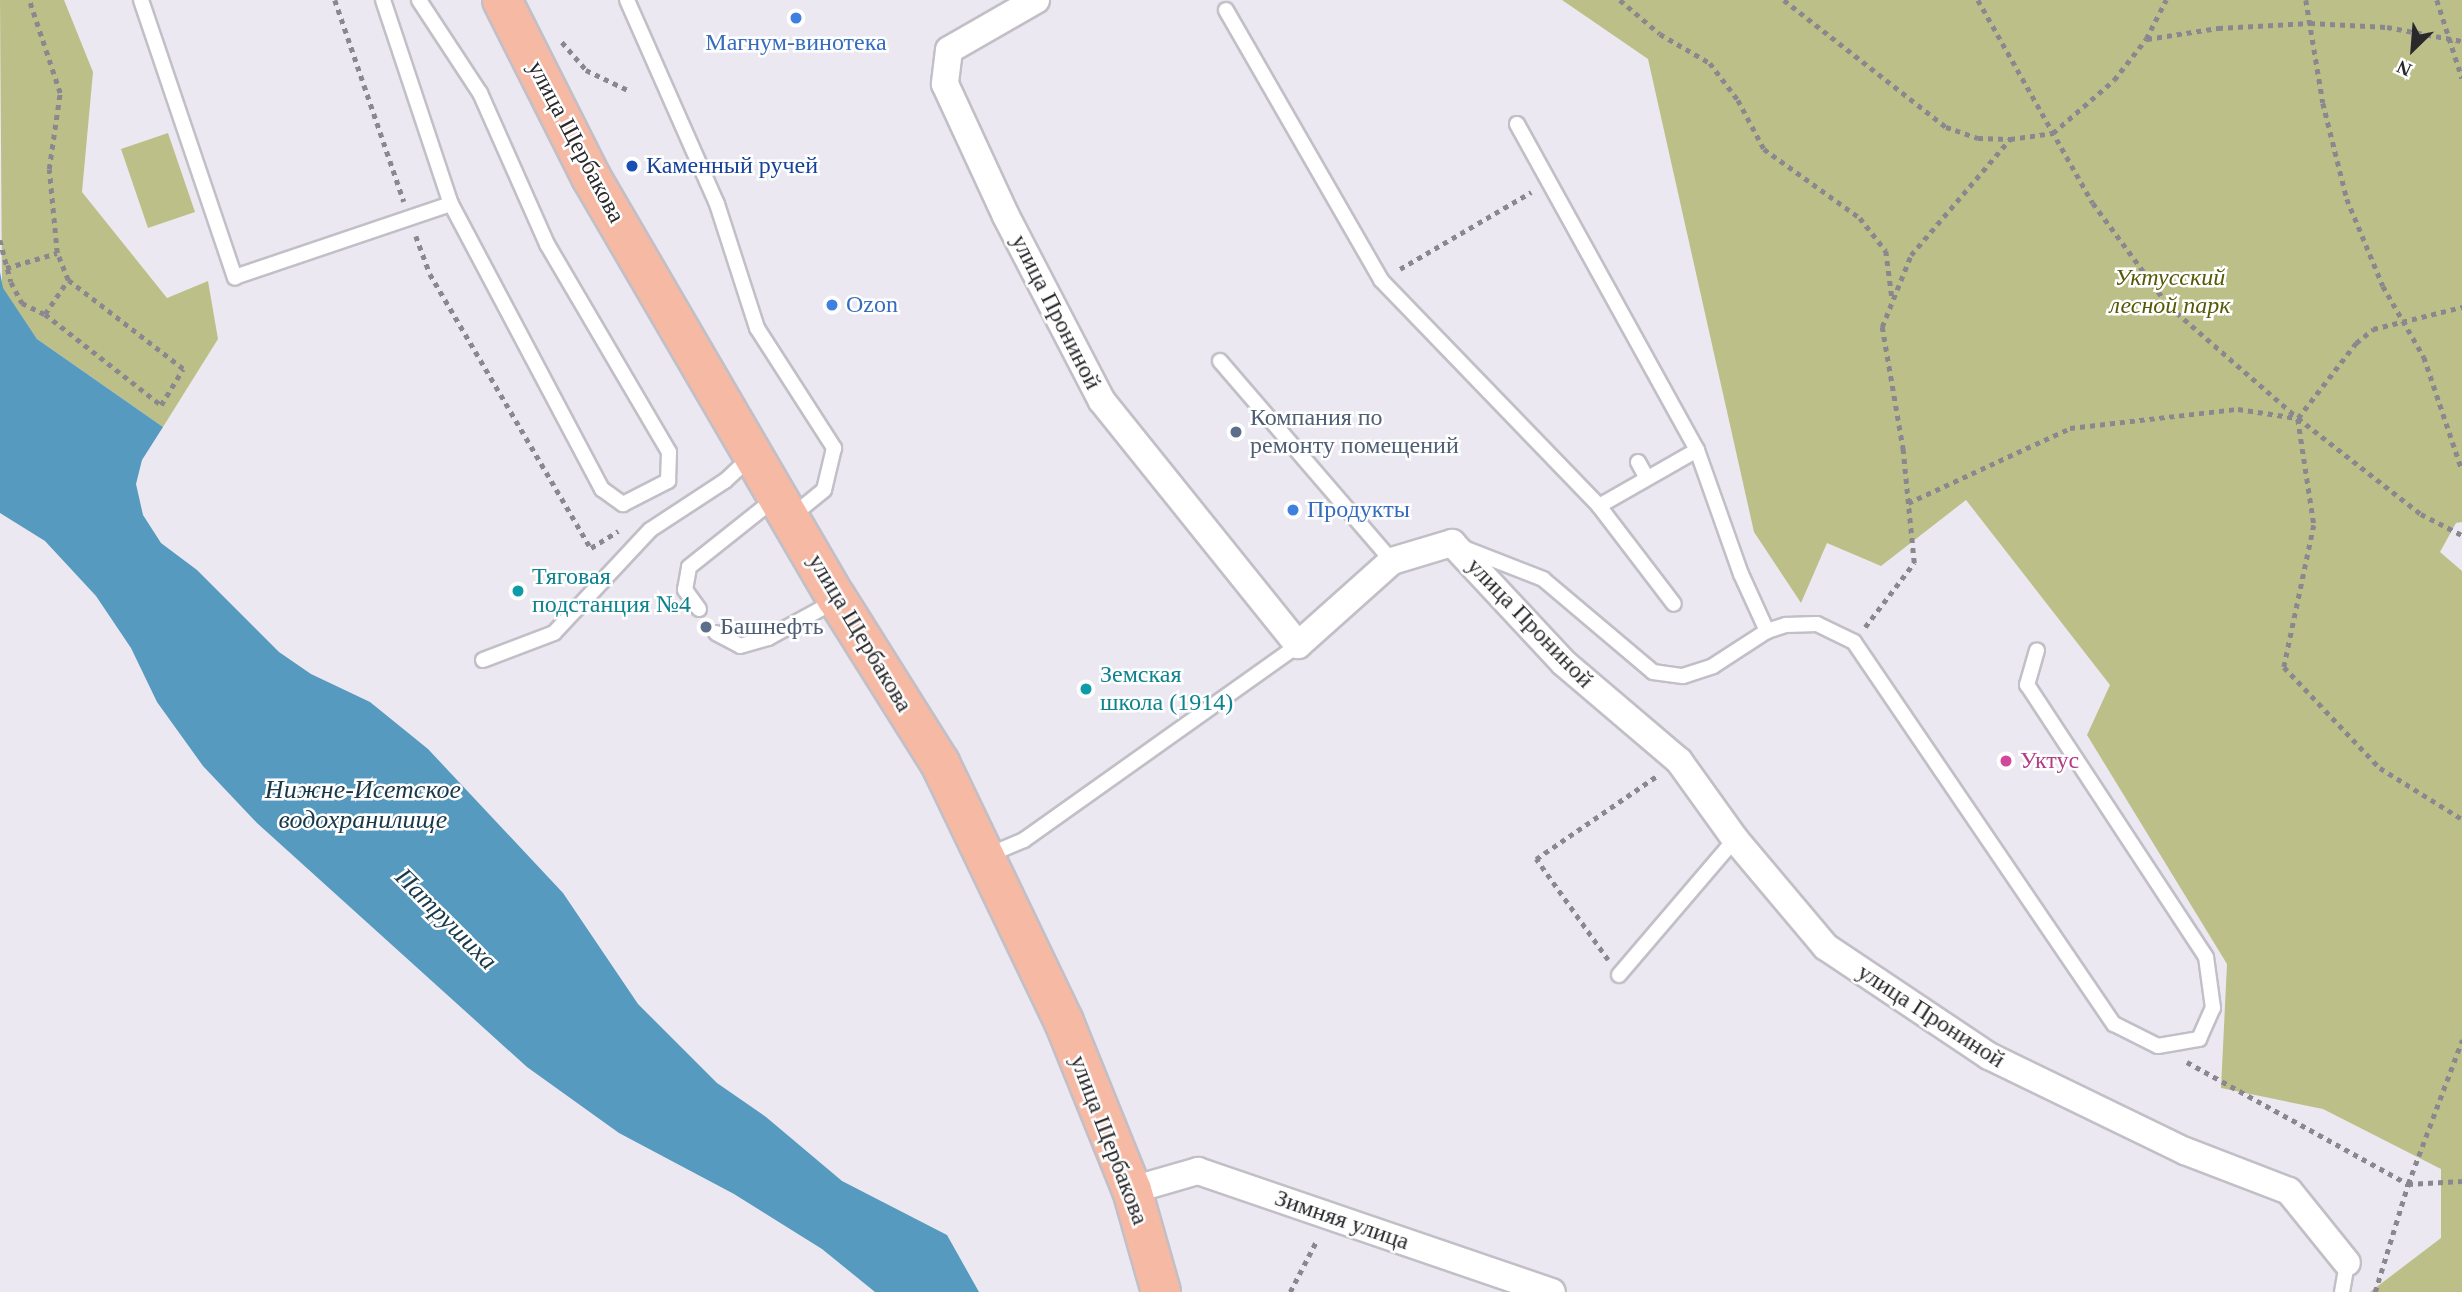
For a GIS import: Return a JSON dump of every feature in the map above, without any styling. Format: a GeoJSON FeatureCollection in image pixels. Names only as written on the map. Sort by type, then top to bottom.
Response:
{"type":"FeatureCollection","features":[{"type":"Feature","properties":{"kind":"main road","name":"улица Щербакова"},"geometry":{"type":"LineString","coordinates":[[502,0],[591,177],[837,599],[940,763],[1064,1022],[1132,1190],[1161,1292]]}},
{"type":"Feature","properties":{"kind":"street","name":"улица Прониной"},"geometry":{"type":"LineString","coordinates":[[1036,0],[949,50],[945,84],[1006,216],[1102,401],[1298,645],[1392,561],[1452,543],[1564,663],[1679,761],[1735,839],[1826,947],[1989,1056],[2185,1151],[2289,1191],[2347,1263]]}},
{"type":"Feature","properties":{"kind":"street","name":"Зимняя улица"},"geometry":{"type":"LineString","coordinates":[[1132,1190],[1198,1171],[1552,1292]]}},
{"type":"Feature","properties":{"kind":"lane"},"geometry":{"type":"LineString","coordinates":[[141,0],[235,277],[451,204]]}},
{"type":"Feature","properties":{"kind":"lane"},"geometry":{"type":"LineString","coordinates":[[383,0],[451,204],[602,489],[623,504],[667,481],[669,453],[547,244],[480,93],[419,0]]}},
{"type":"Feature","properties":{"kind":"lane"},"geometry":{"type":"LineString","coordinates":[[627,0],[717,204],[757,328],[834,448],[824,490],[785,506],[689,567],[685,590],[699,609]]}},
{"type":"Feature","properties":{"kind":"lane"},"geometry":{"type":"LineString","coordinates":[[1226,10],[1381,280],[1599,506],[1674,604]]}},
{"type":"Feature","properties":{"kind":"lane"},"geometry":{"type":"LineString","coordinates":[[1517,124],[1697,450],[1767,631]]}},
{"type":"Feature","properties":{"kind":"lane"},"geometry":{"type":"LineString","coordinates":[[1220,361],[1392,561]]}},
{"type":"Feature","properties":{"kind":"lane"},"geometry":{"type":"LineString","coordinates":[[1599,506],[1697,450]]}},
{"type":"Feature","properties":{"kind":"lane"},"geometry":{"type":"LineString","coordinates":[[483,660],[554,633],[650,530],[724,481],[754,454]]}},
{"type":"Feature","properties":{"kind":"lane"},"geometry":{"type":"LineString","coordinates":[[1638,462],[1647,478]]}},
{"type":"Feature","properties":{"kind":"lane"},"geometry":{"type":"LineString","coordinates":[[1452,543],[1543,579],[1653,672],[1683,676],[1713,666],[1767,631],[1786,625],[1816,624],[1854,642],[2114,1024],[2158,1046],[2199,1038],[2213,1008],[2206,957],[2027,685],[2037,650]]}},
{"type":"Feature","properties":{"kind":"lane"},"geometry":{"type":"LineString","coordinates":[[716,633],[740,646],[768,638],[837,599]]}},
{"type":"Feature","properties":{"kind":"lane"},"geometry":{"type":"LineString","coordinates":[[985,856],[1024,840],[1298,645]]}},
{"type":"Feature","properties":{"kind":"lane"},"geometry":{"type":"LineString","coordinates":[[1619,975],[1735,839]]}},
{"type":"Feature","properties":{"kind":"lane"},"geometry":{"type":"LineString","coordinates":[[2342,1292],[2347,1263]]}},
{"type":"Feature","properties":{"kind":"path"},"geometry":{"type":"LineString","coordinates":[[0,240],[6,268],[22,303],[45,314],[161,405],[183,369],[68,281],[57,253],[49,169],[60,93],[29,0]]}},
{"type":"Feature","properties":{"kind":"path"},"geometry":{"type":"LineString","coordinates":[[1620,0],[1660,34],[1710,63],[1738,100],[1764,149],[1860,218],[1886,251],[1893,300]]}},
{"type":"Feature","properties":{"kind":"path"},"geometry":{"type":"LineString","coordinates":[[1784,0],[1946,127],[1978,138],[2010,139],[2053,133],[2114,80],[2146,39],[2166,0]]}},
{"type":"Feature","properties":{"kind":"path"},"geometry":{"type":"LineString","coordinates":[[1978,0],[2093,203],[2169,306],[2298,418],[2421,514],[2462,535]]}},
{"type":"Feature","properties":{"kind":"path"},"geometry":{"type":"LineString","coordinates":[[2306,0],[2347,200],[2383,286],[2424,357],[2462,470]]}},
{"type":"Feature","properties":{"kind":"path"},"geometry":{"type":"LineString","coordinates":[[2437,0],[2462,78]]}},
{"type":"Feature","properties":{"kind":"path"},"geometry":{"type":"LineString","coordinates":[[2146,39],[2218,28],[2310,23],[2386,27],[2449,36],[2462,41]]}},
{"type":"Feature","properties":{"kind":"path"},"geometry":{"type":"LineString","coordinates":[[555,35],[586,70],[628,90]]}},
{"type":"Feature","properties":{"kind":"path"},"geometry":{"type":"LineString","coordinates":[[1854,642],[1914,563],[1908,503],[1882,327],[1910,255],[2010,139]]}},
{"type":"Feature","properties":{"kind":"path"},"geometry":{"type":"LineString","coordinates":[[1381,280],[1524,196]]}},
{"type":"Feature","properties":{"kind":"path"},"geometry":{"type":"LineString","coordinates":[[6,268],[57,253]]}},
{"type":"Feature","properties":{"kind":"path"},"geometry":{"type":"LineString","coordinates":[[45,314],[68,281]]}},
{"type":"Feature","properties":{"kind":"path"},"geometry":{"type":"LineString","coordinates":[[2462,307],[2373,329],[2356,343],[2298,418],[2314,525],[2284,667],[2380,768],[2462,819]]}},
{"type":"Feature","properties":{"kind":"path"},"geometry":{"type":"LineString","coordinates":[[1908,503],[2070,428],[2238,410],[2298,418]]}},
{"type":"Feature","properties":{"kind":"path"},"geometry":{"type":"LineString","coordinates":[[1619,975],[1536,859],[1679,761]]}},
{"type":"Feature","properties":{"kind":"path"},"geometry":{"type":"LineString","coordinates":[[2375,1292],[2408,1184],[2462,1040]]}},
{"type":"Feature","properties":{"kind":"path"},"geometry":{"type":"LineString","coordinates":[[2158,1046],[2408,1184],[2462,1181]]}},
{"type":"Feature","properties":{"kind":"path"},"geometry":{"type":"LineString","coordinates":[[1290,1292],[1314,1243],[1325,1231],[1346,1222]]}},
{"type":"Feature","properties":{"kind":"green space"},"geometry":{"type":"Polygon","coordinates":[[[0,0],[64,0],[93,72],[82,192],[167,298],[208,281],[218,339],[163,427],[37,339],[2,288],[0,0]]]}},
{"type":"Feature","properties":{"kind":"green space","name":"Уктусский лесной парк"},"geometry":{"type":"Polygon","coordinates":[[[1562,0],[2462,0],[2462,522],[2456,523],[2440,552],[2462,571],[2462,1292],[2370,1292],[2441,1238],[2441,1169],[2323,1109],[2221,1088],[2227,964],[2087,735],[2110,685],[1966,500],[1881,566],[1827,543],[1801,603],[1754,532],[1648,59],[1562,0]]]}},
{"type":"Feature","properties":{"kind":"green space"},"geometry":{"type":"Polygon","coordinates":[[[168,133],[195,212],[148,228],[121,149],[168,133]]]}},
{"type":"Feature","properties":{"kind":"water","name":"Нижне-Исетское водохранилище"},"geometry":{"type":"Polygon","coordinates":[[[0,272],[3,288],[37,339],[163,427],[142,460],[136,484],[143,515],[161,543],[197,570],[279,652],[311,674],[370,702],[428,749],[563,893],[638,1004],[717,1083],[766,1117],[842,1181],[947,1235],[979,1292],[875,1292],[822,1249],[734,1194],[619,1133],[527,1067],[257,823],[203,766],[157,702],[131,648],[96,596],[45,541],[0,513],[0,272]]]}},
{"type":"Feature","properties":{"kind":"place","name":"Магнум-винотека"},"geometry":{"type":"Point","coordinates":[796,18]}},
{"type":"Feature","properties":{"kind":"place","name":"Каменный ручей"},"geometry":{"type":"Point","coordinates":[632,166]}},
{"type":"Feature","properties":{"kind":"place","name":"Ozon"},"geometry":{"type":"Point","coordinates":[832,305]}},
{"type":"Feature","properties":{"kind":"place","name":"Компания по ремонту помещений"},"geometry":{"type":"Point","coordinates":[1236,432]}},
{"type":"Feature","properties":{"kind":"place","name":"Продукты"},"geometry":{"type":"Point","coordinates":[1293,510]}},
{"type":"Feature","properties":{"kind":"place","name":"Тяговая подстанция №4"},"geometry":{"type":"Point","coordinates":[518,591]}},
{"type":"Feature","properties":{"kind":"place","name":"Башнефть"},"geometry":{"type":"Point","coordinates":[706,627]}},
{"type":"Feature","properties":{"kind":"place","name":"Земская школа (1914)"},"geometry":{"type":"Point","coordinates":[1086,689]}},
{"type":"Feature","properties":{"kind":"place","name":"Уктус"},"geometry":{"type":"Point","coordinates":[2006,761]}},
{"type":"Feature","properties":{"kind":"water label","name":"Патрушиха"},"geometry":{"type":"Point","coordinates":[446,919]}}]}
